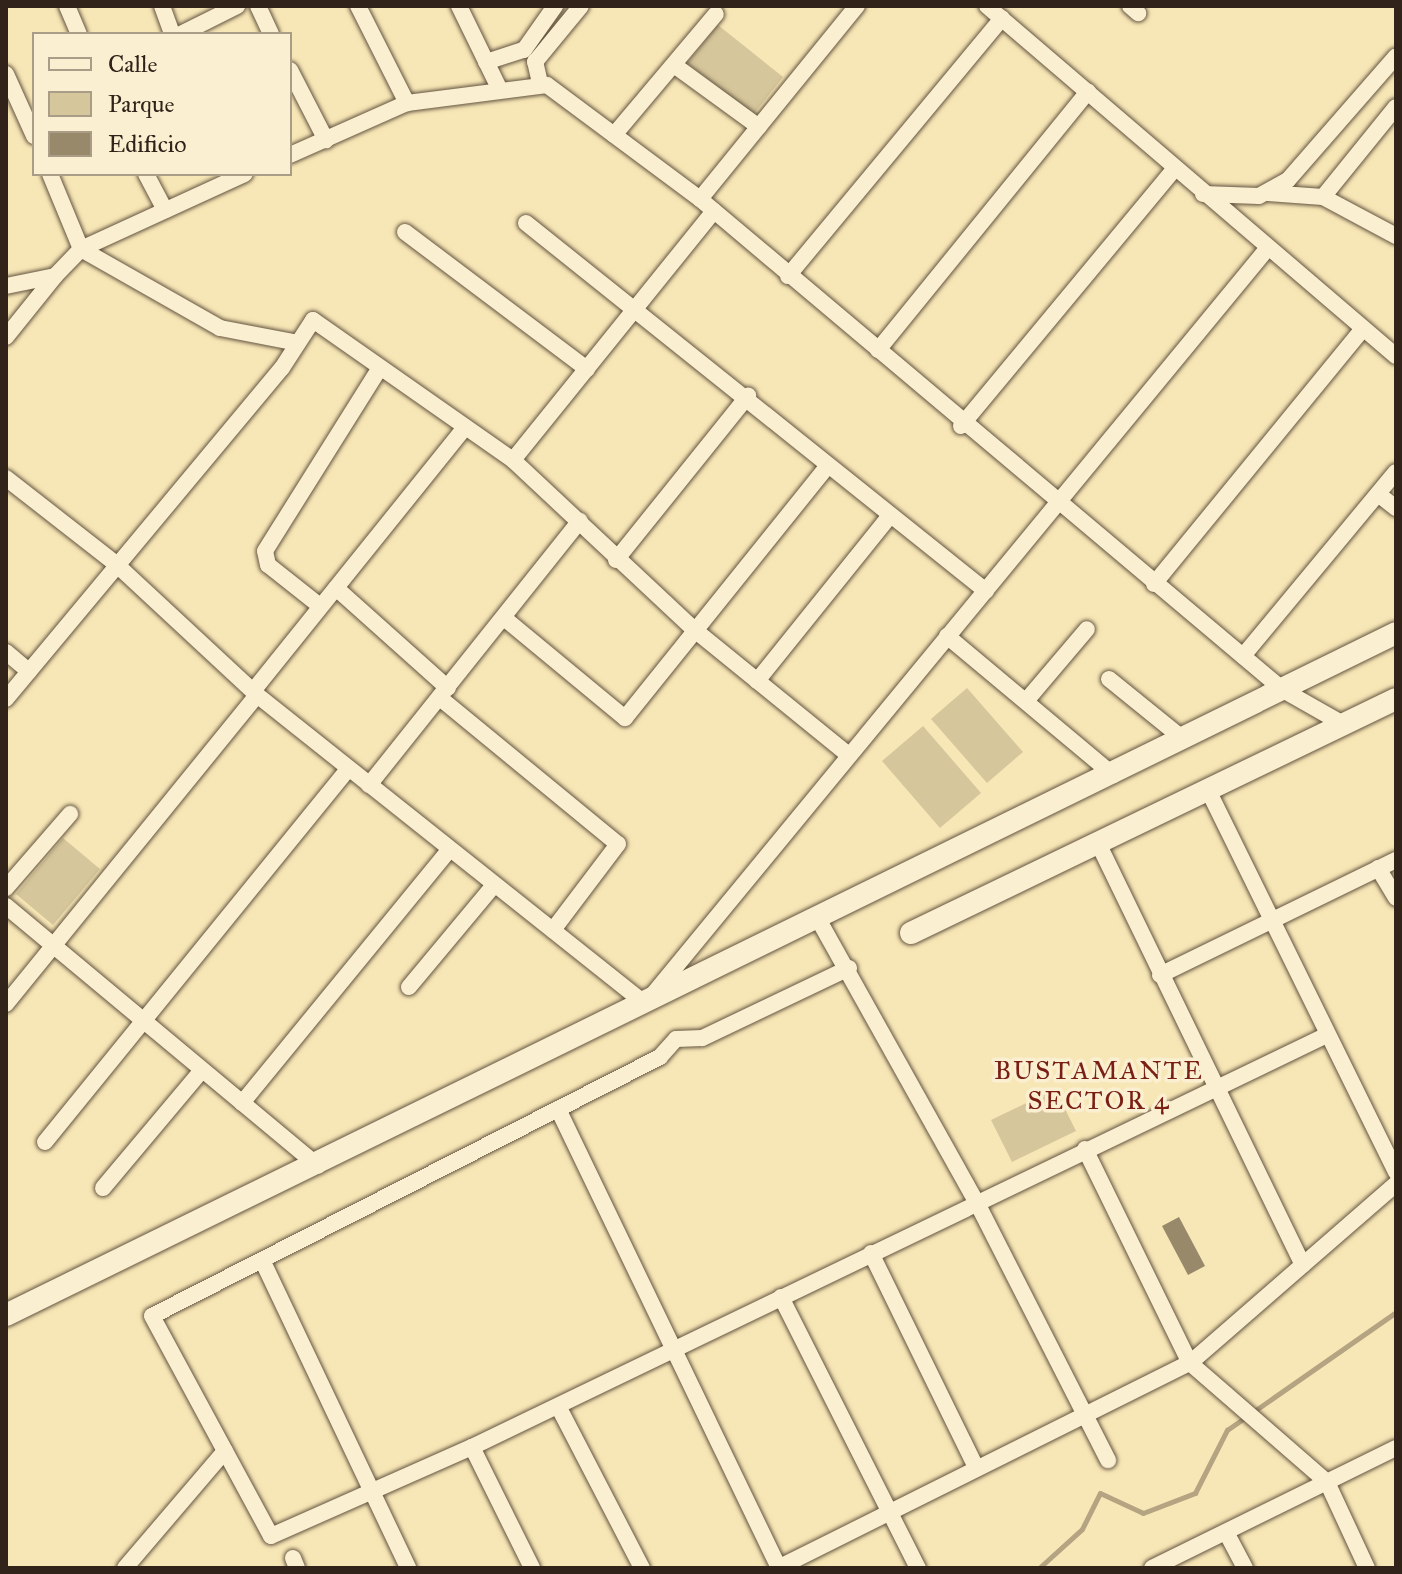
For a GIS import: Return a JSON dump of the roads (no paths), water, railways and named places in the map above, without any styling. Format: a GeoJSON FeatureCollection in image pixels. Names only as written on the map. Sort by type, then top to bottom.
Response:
{"type":"FeatureCollection","features":[{"type":"Feature","properties":{"kind":"street"},"geometry":{"type":"LineString","coordinates":[[67,6],[78,32]]}},
{"type":"Feature","properties":{"kind":"street"},"geometry":{"type":"LineString","coordinates":[[162,6],[171,32]]}},
{"type":"Feature","properties":{"kind":"street"},"geometry":{"type":"LineString","coordinates":[[185,32],[237,6]]}},
{"type":"Feature","properties":{"kind":"street"},"geometry":{"type":"LineString","coordinates":[[258,6],[270,32]]}},
{"type":"Feature","properties":{"kind":"street"},"geometry":{"type":"LineString","coordinates":[[358,6],[407,103]]}},
{"type":"Feature","properties":{"kind":"street"},"geometry":{"type":"LineString","coordinates":[[459,6],[498,86]]}},
{"type":"Feature","properties":{"kind":"street"},"geometry":{"type":"LineString","coordinates":[[486,62],[524,50],[555,6]]}},
{"type":"Feature","properties":{"kind":"street"},"geometry":{"type":"LineString","coordinates":[[540,83],[535,62],[581,6]]}},
{"type":"Feature","properties":{"kind":"street"},"geometry":{"type":"LineString","coordinates":[[700,199],[857,6]]}},
{"type":"Feature","properties":{"kind":"street"},"geometry":{"type":"LineString","coordinates":[[987,6],[1088,92],[1172,172],[1396,356]]}},
{"type":"Feature","properties":{"kind":"street"},"geometry":{"type":"LineString","coordinates":[[614,135],[716,14]]}},
{"type":"Feature","properties":{"kind":"street"},"geometry":{"type":"LineString","coordinates":[[788,276],[1002,18]]}},
{"type":"Feature","properties":{"kind":"street"},"geometry":{"type":"LineString","coordinates":[[1267,193],[1317,154],[1396,56]]}},
{"type":"Feature","properties":{"kind":"street"},"geometry":{"type":"LineString","coordinates":[[674,65],[759,127]]}},
{"type":"Feature","properties":{"kind":"street"},"geometry":{"type":"LineString","coordinates":[[6,74],[28,107]]}},
{"type":"Feature","properties":{"kind":"street"},"geometry":{"type":"LineString","coordinates":[[292,74],[326,140]]}},
{"type":"Feature","properties":{"kind":"street"},"geometry":{"type":"LineString","coordinates":[[292,154],[407,103],[498,86],[540,83],[700,199],[878,350],[961,426],[1283,690],[1343,724]]}},
{"type":"Feature","properties":{"kind":"street"},"geometry":{"type":"LineString","coordinates":[[878,350],[1088,92]]}},
{"type":"Feature","properties":{"kind":"street"},"geometry":{"type":"LineString","coordinates":[[1323,197],[1396,107]]}},
{"type":"Feature","properties":{"kind":"street"},"geometry":{"type":"LineString","coordinates":[[961,426],[1172,172]]}},
{"type":"Feature","properties":{"kind":"street"},"geometry":{"type":"LineString","coordinates":[[51,176],[81,249],[220,328],[298,343]]}},
{"type":"Feature","properties":{"kind":"street"},"geometry":{"type":"LineString","coordinates":[[147,176],[165,210]]}},
{"type":"Feature","properties":{"kind":"street"},"geometry":{"type":"LineString","coordinates":[[6,337],[81,249],[241,176]]}},
{"type":"Feature","properties":{"kind":"street"},"geometry":{"type":"LineString","coordinates":[[1198,193],[1218,199],[1267,193],[1323,197],[1396,236]]}},
{"type":"Feature","properties":{"kind":"street"},"geometry":{"type":"LineString","coordinates":[[513,460],[714,211]]}},
{"type":"Feature","properties":{"kind":"street"},"geometry":{"type":"LineString","coordinates":[[526,223],[748,396],[888,518],[901,520],[986,591]]}},
{"type":"Feature","properties":{"kind":"street"},"geometry":{"type":"LineString","coordinates":[[405,232],[587,369]]}},
{"type":"Feature","properties":{"kind":"street"},"geometry":{"type":"LineString","coordinates":[[645,1004],[846,753],[1058,505],[1267,249]]}},
{"type":"Feature","properties":{"kind":"street"},"geometry":{"type":"LineString","coordinates":[[6,286],[55,276]]}},
{"type":"Feature","properties":{"kind":"street"},"geometry":{"type":"LineString","coordinates":[[6,699],[298,343],[313,320],[462,431],[513,460],[580,521],[616,560],[696,631],[846,753]]}},
{"type":"Feature","properties":{"kind":"street"},"geometry":{"type":"LineString","coordinates":[[1154,584],[1363,329]]}},
{"type":"Feature","properties":{"kind":"street"},"geometry":{"type":"LineString","coordinates":[[320,606],[268,565],[265,551],[380,368]]}},
{"type":"Feature","properties":{"kind":"street"},"geometry":{"type":"LineString","coordinates":[[616,560],[748,396]]}},
{"type":"Feature","properties":{"kind":"street"},"geometry":{"type":"LineString","coordinates":[[6,1004],[462,431]]}},
{"type":"Feature","properties":{"kind":"street"},"geometry":{"type":"LineString","coordinates":[[504,618],[625,718],[827,467]]}},
{"type":"Feature","properties":{"kind":"street"},"geometry":{"type":"LineString","coordinates":[[1243,656],[1396,472]]}},
{"type":"Feature","properties":{"kind":"street"},"geometry":{"type":"LineString","coordinates":[[6,478],[116,564],[255,693],[645,1004]]}},
{"type":"Feature","properties":{"kind":"street"},"geometry":{"type":"LineString","coordinates":[[1378,494],[1396,508]]}},
{"type":"Feature","properties":{"kind":"street"},"geometry":{"type":"LineString","coordinates":[[757,681],[888,518]]}},
{"type":"Feature","properties":{"kind":"street"},"geometry":{"type":"LineString","coordinates":[[369,785],[580,521]]}},
{"type":"Feature","properties":{"kind":"street"},"geometry":{"type":"LineString","coordinates":[[336,588],[444,693],[618,844],[553,930]]}},
{"type":"Feature","properties":{"kind":"street"},"geometry":{"type":"LineString","coordinates":[[1026,701],[1087,629]]}},
{"type":"Feature","properties":{"kind":"street"},"geometry":{"type":"LineString","coordinates":[[6,1315],[318,1166],[1396,633]]}},
{"type":"Feature","properties":{"kind":"street"},"geometry":{"type":"LineString","coordinates":[[947,636],[1113,775]]}},
{"type":"Feature","properties":{"kind":"street"},"geometry":{"type":"LineString","coordinates":[[6,652],[29,671]]}},
{"type":"Feature","properties":{"kind":"street"},"geometry":{"type":"LineString","coordinates":[[1109,679],[1183,739]]}},
{"type":"Feature","properties":{"kind":"street"},"geometry":{"type":"LineString","coordinates":[[911,933],[1396,699]]}},
{"type":"Feature","properties":{"kind":"street"},"geometry":{"type":"LineString","coordinates":[[45,1142],[348,769]]}},
{"type":"Feature","properties":{"kind":"street"},"geometry":{"type":"LineString","coordinates":[[1208,790],[1325,1036],[1396,1172]]}},
{"type":"Feature","properties":{"kind":"street"},"geometry":{"type":"LineString","coordinates":[[6,888],[70,814]]}},
{"type":"Feature","properties":{"kind":"street"},"geometry":{"type":"LineString","coordinates":[[1098,843],[1212,1087],[1303,1265]]}},
{"type":"Feature","properties":{"kind":"street"},"geometry":{"type":"LineString","coordinates":[[242,1103],[449,850]]}},
{"type":"Feature","properties":{"kind":"street"},"geometry":{"type":"LineString","coordinates":[[1160,975],[1396,860]]}},
{"type":"Feature","properties":{"kind":"street"},"geometry":{"type":"LineString","coordinates":[[1378,868],[1396,898]]}},
{"type":"Feature","properties":{"kind":"street"},"geometry":{"type":"LineString","coordinates":[[409,987],[494,885]]}},
{"type":"Feature","properties":{"kind":"street"},"geometry":{"type":"LineString","coordinates":[[6,906],[318,1166]]}},
{"type":"Feature","properties":{"kind":"street"},"geometry":{"type":"LineString","coordinates":[[817,917],[849,968],[976,1201],[1108,1460]]}},
{"type":"Feature","properties":{"kind":"street"},"geometry":{"type":"LineString","coordinates":[[849,968],[702,1038],[676,1039],[660,1057],[152,1316],[271,1536],[472,1447],[1212,1087],[1325,1036]]}},
{"type":"Feature","properties":{"kind":"street"},"geometry":{"type":"LineString","coordinates":[[103,1188],[202,1070]]}},
{"type":"Feature","properties":{"kind":"street"},"geometry":{"type":"LineString","coordinates":[[558,1109],[672,1352],[779,1568],[976,1467],[1086,1417],[1190,1363],[1396,1184]]}},
{"type":"Feature","properties":{"kind":"street"},"geometry":{"type":"LineString","coordinates":[[1085,1149],[1190,1363],[1327,1482],[1367,1568]]}},
{"type":"Feature","properties":{"kind":"street"},"geometry":{"type":"LineString","coordinates":[[871,1253],[976,1467]]}},
{"type":"Feature","properties":{"kind":"street"},"geometry":{"type":"LineString","coordinates":[[263,1262],[374,1489],[408,1568]]}},
{"type":"Feature","properties":{"kind":"street"},"geometry":{"type":"LineString","coordinates":[[781,1297],[918,1568]]}},
{"type":"Feature","properties":{"kind":"street"},"geometry":{"type":"LineString","coordinates":[[558,1406],[642,1568]]}},
{"type":"Feature","properties":{"kind":"street"},"geometry":{"type":"LineString","coordinates":[[472,1447],[532,1568]]}},
{"type":"Feature","properties":{"kind":"street"},"geometry":{"type":"LineString","coordinates":[[1152,1568],[1396,1448]]}},
{"type":"Feature","properties":{"kind":"street"},"geometry":{"type":"LineString","coordinates":[[125,1568],[225,1451]]}},
{"type":"Feature","properties":{"kind":"street"},"geometry":{"type":"LineString","coordinates":[[1226,1532],[1245,1568]]}},
{"type":"Feature","properties":{"kind":"waterway"},"geometry":{"type":"LineString","coordinates":[[1039,1568],[1082,1529],[1100,1493],[1143,1513],[1195,1493],[1227,1430],[1396,1312]]}},
{"type":"Feature","properties":{"kind":"district","name":"BUSTAMANTE SECTOR 4"},"geometry":{"type":"Point","coordinates":[1099,1086]}}]}
